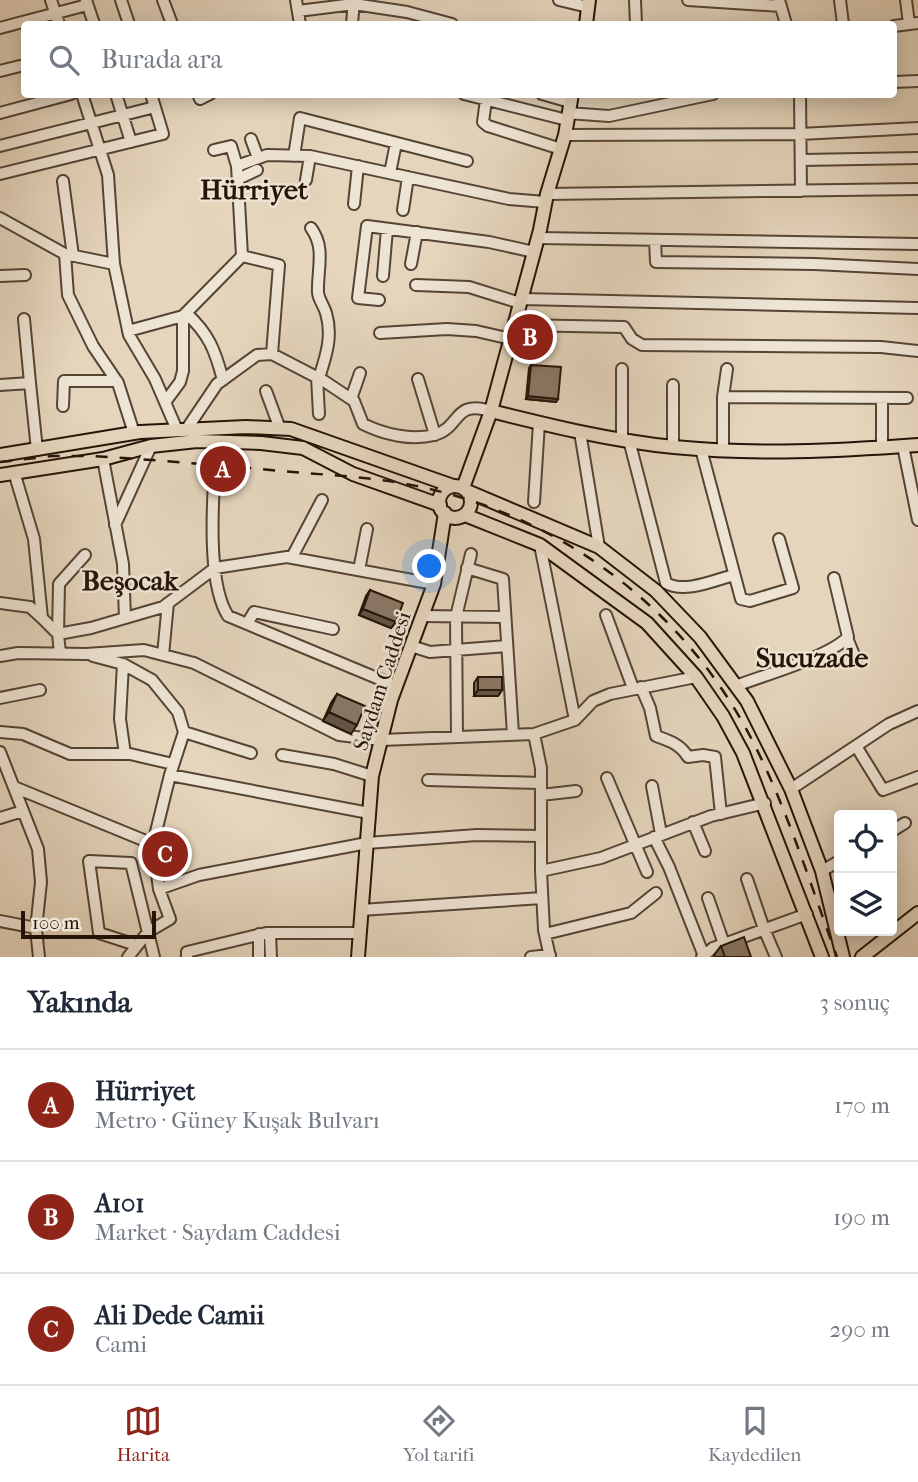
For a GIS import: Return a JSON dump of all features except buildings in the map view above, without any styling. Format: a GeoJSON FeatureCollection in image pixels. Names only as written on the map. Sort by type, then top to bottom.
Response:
{"type":"FeatureCollection","features":[{"type":"Feature","properties":{"kind":"main road"},"geometry":{"type":"LineString","coordinates":[[461,488],[491,411],[565,135],[569,107]]}},
{"type":"Feature","properties":{"kind":"main road"},"geometry":{"type":"LineString","coordinates":[[491,411],[580,432],[673,447],[823,451],[918,445]]}},
{"type":"Feature","properties":{"kind":"main road"},"geometry":{"type":"LineString","coordinates":[[0,456],[134,433],[246,427],[291,429],[411,473],[461,488],[599,547],[656,591],[699,637],[747,701],[791,789],[822,871],[843,957]]}},
{"type":"Feature","properties":{"kind":"main road"},"geometry":{"type":"LineString","coordinates":[[0,475],[103,459],[151,446],[197,441],[261,443],[303,448],[354,474],[540,545],[648,623],[696,677],[723,716],[744,753],[765,803],[822,957]]}},
{"type":"Feature","properties":{"kind":"main road"},"geometry":{"type":"LineString","coordinates":[[442,509],[444,491],[461,488]]}},
{"type":"Feature","properties":{"kind":"main road"},"geometry":{"type":"LineString","coordinates":[[441,543],[471,506],[471,501],[461,488]]}},
{"type":"Feature","properties":{"kind":"main road","name":"Saydam Caddesi"},"geometry":{"type":"LineString","coordinates":[[358,957],[372,776],[396,686],[434,584],[441,543],[442,509]]}},
{"type":"Feature","properties":{"kind":"main road"},"geometry":{"type":"LineString","coordinates":[[862,957],[918,914]]}},
{"type":"Feature","properties":{"kind":"street"},"geometry":{"type":"LineString","coordinates":[[51,0],[57,19],[87,2],[93,21]]}},
{"type":"Feature","properties":{"kind":"street"},"geometry":{"type":"LineString","coordinates":[[121,0],[128,21]]}},
{"type":"Feature","properties":{"kind":"street"},"geometry":{"type":"LineString","coordinates":[[163,0],[171,21]]}},
{"type":"Feature","properties":{"kind":"street"},"geometry":{"type":"LineString","coordinates":[[559,0],[589,4]]}},
{"type":"Feature","properties":{"kind":"street"},"geometry":{"type":"LineString","coordinates":[[635,0],[636,21]]}},
{"type":"Feature","properties":{"kind":"street"},"geometry":{"type":"LineString","coordinates":[[688,0],[780,3],[785,21]]}},
{"type":"Feature","properties":{"kind":"street"},"geometry":{"type":"LineString","coordinates":[[840,0],[844,21]]}},
{"type":"Feature","properties":{"kind":"street"},"geometry":{"type":"LineString","coordinates":[[906,0],[914,23]]}},
{"type":"Feature","properties":{"kind":"street"},"geometry":{"type":"LineString","coordinates":[[352,21],[354,2]]}},
{"type":"Feature","properties":{"kind":"street"},"geometry":{"type":"LineString","coordinates":[[297,5],[354,2],[441,21]]}},
{"type":"Feature","properties":{"kind":"street"},"geometry":{"type":"LineString","coordinates":[[0,28],[21,25]]}},
{"type":"Feature","properties":{"kind":"street"},"geometry":{"type":"LineString","coordinates":[[0,71],[21,66]]}},
{"type":"Feature","properties":{"kind":"street"},"geometry":{"type":"LineString","coordinates":[[897,82],[918,81]]}},
{"type":"Feature","properties":{"kind":"street"},"geometry":{"type":"LineString","coordinates":[[0,113],[56,98]]}},
{"type":"Feature","properties":{"kind":"street"},"geometry":{"type":"LineString","coordinates":[[83,98],[108,175],[114,264],[128,331],[182,430],[217,384],[257,355],[272,354],[318,377],[354,401],[363,424],[376,430],[407,436],[435,435],[468,408],[491,411]]}},
{"type":"Feature","properties":{"kind":"street"},"geometry":{"type":"LineString","coordinates":[[117,98],[131,142]]}},
{"type":"Feature","properties":{"kind":"street"},"geometry":{"type":"LineString","coordinates":[[0,174],[163,134],[152,98]]}},
{"type":"Feature","properties":{"kind":"street"},"geometry":{"type":"LineString","coordinates":[[479,98],[569,107],[609,116],[693,98]]}},
{"type":"Feature","properties":{"kind":"street"},"geometry":{"type":"LineString","coordinates":[[550,98],[569,107]]}},
{"type":"Feature","properties":{"kind":"street"},"geometry":{"type":"LineString","coordinates":[[800,98],[802,191]]}},
{"type":"Feature","properties":{"kind":"street"},"geometry":{"type":"LineString","coordinates":[[486,100],[483,122],[488,126],[561,149]]}},
{"type":"Feature","properties":{"kind":"street"},"geometry":{"type":"LineString","coordinates":[[0,146],[155,107]]}},
{"type":"Feature","properties":{"kind":"street"},"geometry":{"type":"LineString","coordinates":[[294,156],[300,118],[467,161]]}},
{"type":"Feature","properties":{"kind":"street"},"geometry":{"type":"LineString","coordinates":[[565,135],[800,134],[918,128]]}},
{"type":"Feature","properties":{"kind":"street"},"geometry":{"type":"LineString","coordinates":[[251,139],[258,164]]}},
{"type":"Feature","properties":{"kind":"street"},"geometry":{"type":"LineString","coordinates":[[390,173],[396,143]]}},
{"type":"Feature","properties":{"kind":"street"},"geometry":{"type":"LineString","coordinates":[[128,331],[185,314],[242,256],[237,166],[231,146],[214,150]]}},
{"type":"Feature","properties":{"kind":"street"},"geometry":{"type":"LineString","coordinates":[[238,179],[267,155],[310,156],[509,199],[918,189]]}},
{"type":"Feature","properties":{"kind":"street"},"geometry":{"type":"LineString","coordinates":[[306,180],[310,156]]}},
{"type":"Feature","properties":{"kind":"street"},"geometry":{"type":"LineString","coordinates":[[801,160],[918,158]]}},
{"type":"Feature","properties":{"kind":"street"},"geometry":{"type":"LineString","coordinates":[[237,166],[258,164]]}},
{"type":"Feature","properties":{"kind":"street"},"geometry":{"type":"LineString","coordinates":[[354,204],[358,166]]}},
{"type":"Feature","properties":{"kind":"street"},"geometry":{"type":"LineString","coordinates":[[403,210],[408,177]]}},
{"type":"Feature","properties":{"kind":"street"},"geometry":{"type":"LineString","coordinates":[[63,181],[69,255],[68,295],[93,345],[117,381],[134,433]]}},
{"type":"Feature","properties":{"kind":"street"},"geometry":{"type":"LineString","coordinates":[[0,218],[69,255],[114,264]]}},
{"type":"Feature","properties":{"kind":"street"},"geometry":{"type":"LineString","coordinates":[[379,300],[358,298],[368,226],[489,242],[536,245],[655,240],[918,244]]}},
{"type":"Feature","properties":{"kind":"street"},"geometry":{"type":"LineString","coordinates":[[312,228],[318,237],[321,250],[318,296],[326,310],[330,327],[329,344],[318,377],[319,414]]}},
{"type":"Feature","properties":{"kind":"street"},"geometry":{"type":"LineString","coordinates":[[383,276],[387,229]]}},
{"type":"Feature","properties":{"kind":"street"},"geometry":{"type":"LineString","coordinates":[[411,264],[417,232]]}},
{"type":"Feature","properties":{"kind":"street"},"geometry":{"type":"LineString","coordinates":[[655,240],[656,262],[815,264],[918,270]]}},
{"type":"Feature","properties":{"kind":"street"},"geometry":{"type":"LineString","coordinates":[[242,256],[279,265],[272,354]]}},
{"type":"Feature","properties":{"kind":"street"},"geometry":{"type":"LineString","coordinates":[[0,276],[25,275]]}},
{"type":"Feature","properties":{"kind":"street"},"geometry":{"type":"LineString","coordinates":[[416,285],[469,287],[521,301],[918,307]]}},
{"type":"Feature","properties":{"kind":"street"},"geometry":{"type":"LineString","coordinates":[[185,314],[208,335],[223,380]]}},
{"type":"Feature","properties":{"kind":"street"},"geometry":{"type":"LineString","coordinates":[[166,401],[180,382],[183,371],[185,314]]}},
{"type":"Feature","properties":{"kind":"street"},"geometry":{"type":"LineString","coordinates":[[24,319],[37,450]]}},
{"type":"Feature","properties":{"kind":"street"},"geometry":{"type":"LineString","coordinates":[[514,325],[624,327],[632,339],[642,345],[881,347],[918,351]]}},
{"type":"Feature","properties":{"kind":"street"},"geometry":{"type":"LineString","coordinates":[[380,333],[447,329],[475,331],[511,339]]}},
{"type":"Feature","properties":{"kind":"street"},"geometry":{"type":"LineString","coordinates":[[622,369],[626,440],[666,583],[672,587],[688,587],[734,575]]}},
{"type":"Feature","properties":{"kind":"street"},"geometry":{"type":"LineString","coordinates":[[723,449],[723,397],[727,369]]}},
{"type":"Feature","properties":{"kind":"street"},"geometry":{"type":"LineString","coordinates":[[351,399],[360,373]]}},
{"type":"Feature","properties":{"kind":"street"},"geometry":{"type":"LineString","coordinates":[[418,379],[435,435]]}},
{"type":"Feature","properties":{"kind":"street"},"geometry":{"type":"LineString","coordinates":[[64,406],[64,381],[117,381]]}},
{"type":"Feature","properties":{"kind":"street"},"geometry":{"type":"LineString","coordinates":[[0,385],[30,383]]}},
{"type":"Feature","properties":{"kind":"street"},"geometry":{"type":"LineString","coordinates":[[673,386],[673,447]]}},
{"type":"Feature","properties":{"kind":"street"},"geometry":{"type":"LineString","coordinates":[[266,391],[280,429]]}},
{"type":"Feature","properties":{"kind":"street"},"geometry":{"type":"LineString","coordinates":[[723,397],[907,398]]}},
{"type":"Feature","properties":{"kind":"street"},"geometry":{"type":"LineString","coordinates":[[882,398],[882,447]]}},
{"type":"Feature","properties":{"kind":"street"},"geometry":{"type":"LineString","coordinates":[[534,502],[539,423]]}},
{"type":"Feature","properties":{"kind":"street"},"geometry":{"type":"LineString","coordinates":[[580,432],[599,547]]}},
{"type":"Feature","properties":{"kind":"street"},"geometry":{"type":"LineString","coordinates":[[115,525],[151,446]]}},
{"type":"Feature","properties":{"kind":"street"},"geometry":{"type":"LineString","coordinates":[[903,446],[918,520]]}},
{"type":"Feature","properties":{"kind":"street"},"geometry":{"type":"LineString","coordinates":[[701,449],[741,599],[750,601],[793,588],[779,539]]}},
{"type":"Feature","properties":{"kind":"street"},"geometry":{"type":"LineString","coordinates":[[103,459],[123,565],[125,618]]}},
{"type":"Feature","properties":{"kind":"street"},"geometry":{"type":"LineString","coordinates":[[14,472],[34,539],[42,618]]}},
{"type":"Feature","properties":{"kind":"street"},"geometry":{"type":"LineString","coordinates":[[214,482],[212,525],[215,568],[223,609],[228,616],[396,686]]}},
{"type":"Feature","properties":{"kind":"street"},"geometry":{"type":"LineString","coordinates":[[292,557],[322,500]]}},
{"type":"Feature","properties":{"kind":"street"},"geometry":{"type":"LineString","coordinates":[[359,570],[367,528]]}},
{"type":"Feature","properties":{"kind":"street"},"geometry":{"type":"LineString","coordinates":[[540,545],[575,720]]}},
{"type":"Feature","properties":{"kind":"street"},"geometry":{"type":"LineString","coordinates":[[457,737],[456,617],[471,554]]}},
{"type":"Feature","properties":{"kind":"street"},"geometry":{"type":"LineString","coordinates":[[60,653],[59,584],[85,555]]}},
{"type":"Feature","properties":{"kind":"street"},"geometry":{"type":"LineString","coordinates":[[58,634],[91,628],[163,607],[215,568],[292,557],[434,584]]}},
{"type":"Feature","properties":{"kind":"street"},"geometry":{"type":"LineString","coordinates":[[467,568],[503,579],[513,734]]}},
{"type":"Feature","properties":{"kind":"street"},"geometry":{"type":"LineString","coordinates":[[834,578],[847,638],[856,660]]}},
{"type":"Feature","properties":{"kind":"street"},"geometry":{"type":"LineString","coordinates":[[0,603],[30,607],[58,634]]}},
{"type":"Feature","properties":{"kind":"street"},"geometry":{"type":"LineString","coordinates":[[163,654],[168,603]]}},
{"type":"Feature","properties":{"kind":"street"},"geometry":{"type":"LineString","coordinates":[[247,624],[254,612],[333,629]]}},
{"type":"Feature","properties":{"kind":"street"},"geometry":{"type":"LineString","coordinates":[[606,615],[637,687],[650,708],[656,736],[675,742],[688,757],[715,757],[722,814]]}},
{"type":"Feature","properties":{"kind":"street"},"geometry":{"type":"LineString","coordinates":[[422,616],[505,617]]}},
{"type":"Feature","properties":{"kind":"street"},"geometry":{"type":"LineString","coordinates":[[736,686],[820,653],[847,638]]}},
{"type":"Feature","properties":{"kind":"street"},"geometry":{"type":"LineString","coordinates":[[411,646],[430,652],[507,646]]}},
{"type":"Feature","properties":{"kind":"street"},"geometry":{"type":"LineString","coordinates":[[0,656],[18,653],[144,650],[163,654],[194,663],[339,735],[381,740],[534,734],[575,720],[593,701],[610,694],[696,677]]}},
{"type":"Feature","properties":{"kind":"street"},"geometry":{"type":"LineString","coordinates":[[86,653],[123,664],[152,680],[178,712],[184,732],[171,769],[153,844],[159,889],[170,919],[148,932],[128,957]]}},
{"type":"Feature","properties":{"kind":"street"},"geometry":{"type":"LineString","coordinates":[[123,664],[120,719],[125,754]]}},
{"type":"Feature","properties":{"kind":"street"},"geometry":{"type":"LineString","coordinates":[[0,698],[40,691]]}},
{"type":"Feature","properties":{"kind":"street"},"geometry":{"type":"LineString","coordinates":[[791,789],[889,724],[918,711]]}},
{"type":"Feature","properties":{"kind":"street"},"geometry":{"type":"LineString","coordinates":[[0,732],[23,734],[70,754],[125,754],[171,769],[369,813]]}},
{"type":"Feature","properties":{"kind":"street"},"geometry":{"type":"LineString","coordinates":[[184,732],[251,753]]}},
{"type":"Feature","properties":{"kind":"street"},"geometry":{"type":"LineString","coordinates":[[531,957],[550,956],[542,898],[541,768],[534,734]]}},
{"type":"Feature","properties":{"kind":"street"},"geometry":{"type":"LineString","coordinates":[[856,746],[883,790],[918,777]]}},
{"type":"Feature","properties":{"kind":"street"},"geometry":{"type":"LineString","coordinates":[[0,753],[38,849],[41,882],[36,928],[38,957]]}},
{"type":"Feature","properties":{"kind":"street"},"geometry":{"type":"LineString","coordinates":[[282,755],[334,764],[372,776]]}},
{"type":"Feature","properties":{"kind":"street"},"geometry":{"type":"LineString","coordinates":[[607,778],[647,872]]}},
{"type":"Feature","properties":{"kind":"street"},"geometry":{"type":"LineString","coordinates":[[428,780],[541,783]]}},
{"type":"Feature","properties":{"kind":"street"},"geometry":{"type":"LineString","coordinates":[[652,786],[658,835],[705,956],[713,948],[807,914]]}},
{"type":"Feature","properties":{"kind":"street"},"geometry":{"type":"LineString","coordinates":[[14,787],[153,844]]}},
{"type":"Feature","properties":{"kind":"street"},"geometry":{"type":"LineString","coordinates":[[541,795],[576,791]]}},
{"type":"Feature","properties":{"kind":"street"},"geometry":{"type":"LineString","coordinates":[[541,870],[601,858],[693,822],[765,803]]}},
{"type":"Feature","properties":{"kind":"street"},"geometry":{"type":"LineString","coordinates":[[0,818],[23,811]]}},
{"type":"Feature","properties":{"kind":"street"},"geometry":{"type":"LineString","coordinates":[[693,822],[705,851]]}},
{"type":"Feature","properties":{"kind":"street"},"geometry":{"type":"LineString","coordinates":[[897,828],[905,823]]}},
{"type":"Feature","properties":{"kind":"street"},"geometry":{"type":"LineString","coordinates":[[159,889],[199,875],[367,844],[477,835],[541,836]]}},
{"type":"Feature","properties":{"kind":"street"},"geometry":{"type":"LineString","coordinates":[[136,945],[99,933],[89,861],[131,863],[154,957]]}},
{"type":"Feature","properties":{"kind":"street"},"geometry":{"type":"LineString","coordinates":[[822,871],[834,864]]}},
{"type":"Feature","properties":{"kind":"street"},"geometry":{"type":"LineString","coordinates":[[747,879],[776,957]]}},
{"type":"Feature","properties":{"kind":"street"},"geometry":{"type":"LineString","coordinates":[[545,934],[631,914],[656,894]]}},
{"type":"Feature","properties":{"kind":"street"},"geometry":{"type":"LineString","coordinates":[[361,910],[542,898]]}},
{"type":"Feature","properties":{"kind":"street"},"geometry":{"type":"LineString","coordinates":[[708,898],[724,944]]}},
{"type":"Feature","properties":{"kind":"street"},"geometry":{"type":"LineString","coordinates":[[0,921],[36,928]]}},
{"type":"Feature","properties":{"kind":"street"},"geometry":{"type":"LineString","coordinates":[[187,957],[187,952],[265,933],[359,933]]}},
{"type":"Feature","properties":{"kind":"street"},"geometry":{"type":"LineString","coordinates":[[259,957],[265,933]]}},
{"type":"Feature","properties":{"kind":"street"},"geometry":{"type":"LineString","coordinates":[[265,933],[271,957]]}},
{"type":"Feature","properties":{"kind":"railway"},"geometry":{"type":"LineString","coordinates":[[0,462],[53,456],[92,456],[346,476],[399,483],[484,505],[531,525],[576,550],[618,579],[657,612],[692,650],[723,691],[750,736],[775,789],[837,957]]}},
{"type":"Feature","properties":{"kind":"place","name":"A101"},"geometry":{"type":"Point","coordinates":[530,337]}},
{"type":"Feature","properties":{"kind":"place","name":"Hürriyet"},"geometry":{"type":"Point","coordinates":[223,469]}},
{"type":"Feature","properties":{"kind":"place","name":"Ali Dede Camii"},"geometry":{"type":"Point","coordinates":[165,854]}},
{"type":"Feature","properties":{"kind":"district","name":"Hürriyet"},"geometry":{"type":"Point","coordinates":[254,189]}},
{"type":"Feature","properties":{"kind":"district","name":"Beşocak"},"geometry":{"type":"Point","coordinates":[130,580]}},
{"type":"Feature","properties":{"kind":"district","name":"Sucuzade"},"geometry":{"type":"Point","coordinates":[812,657]}}]}
